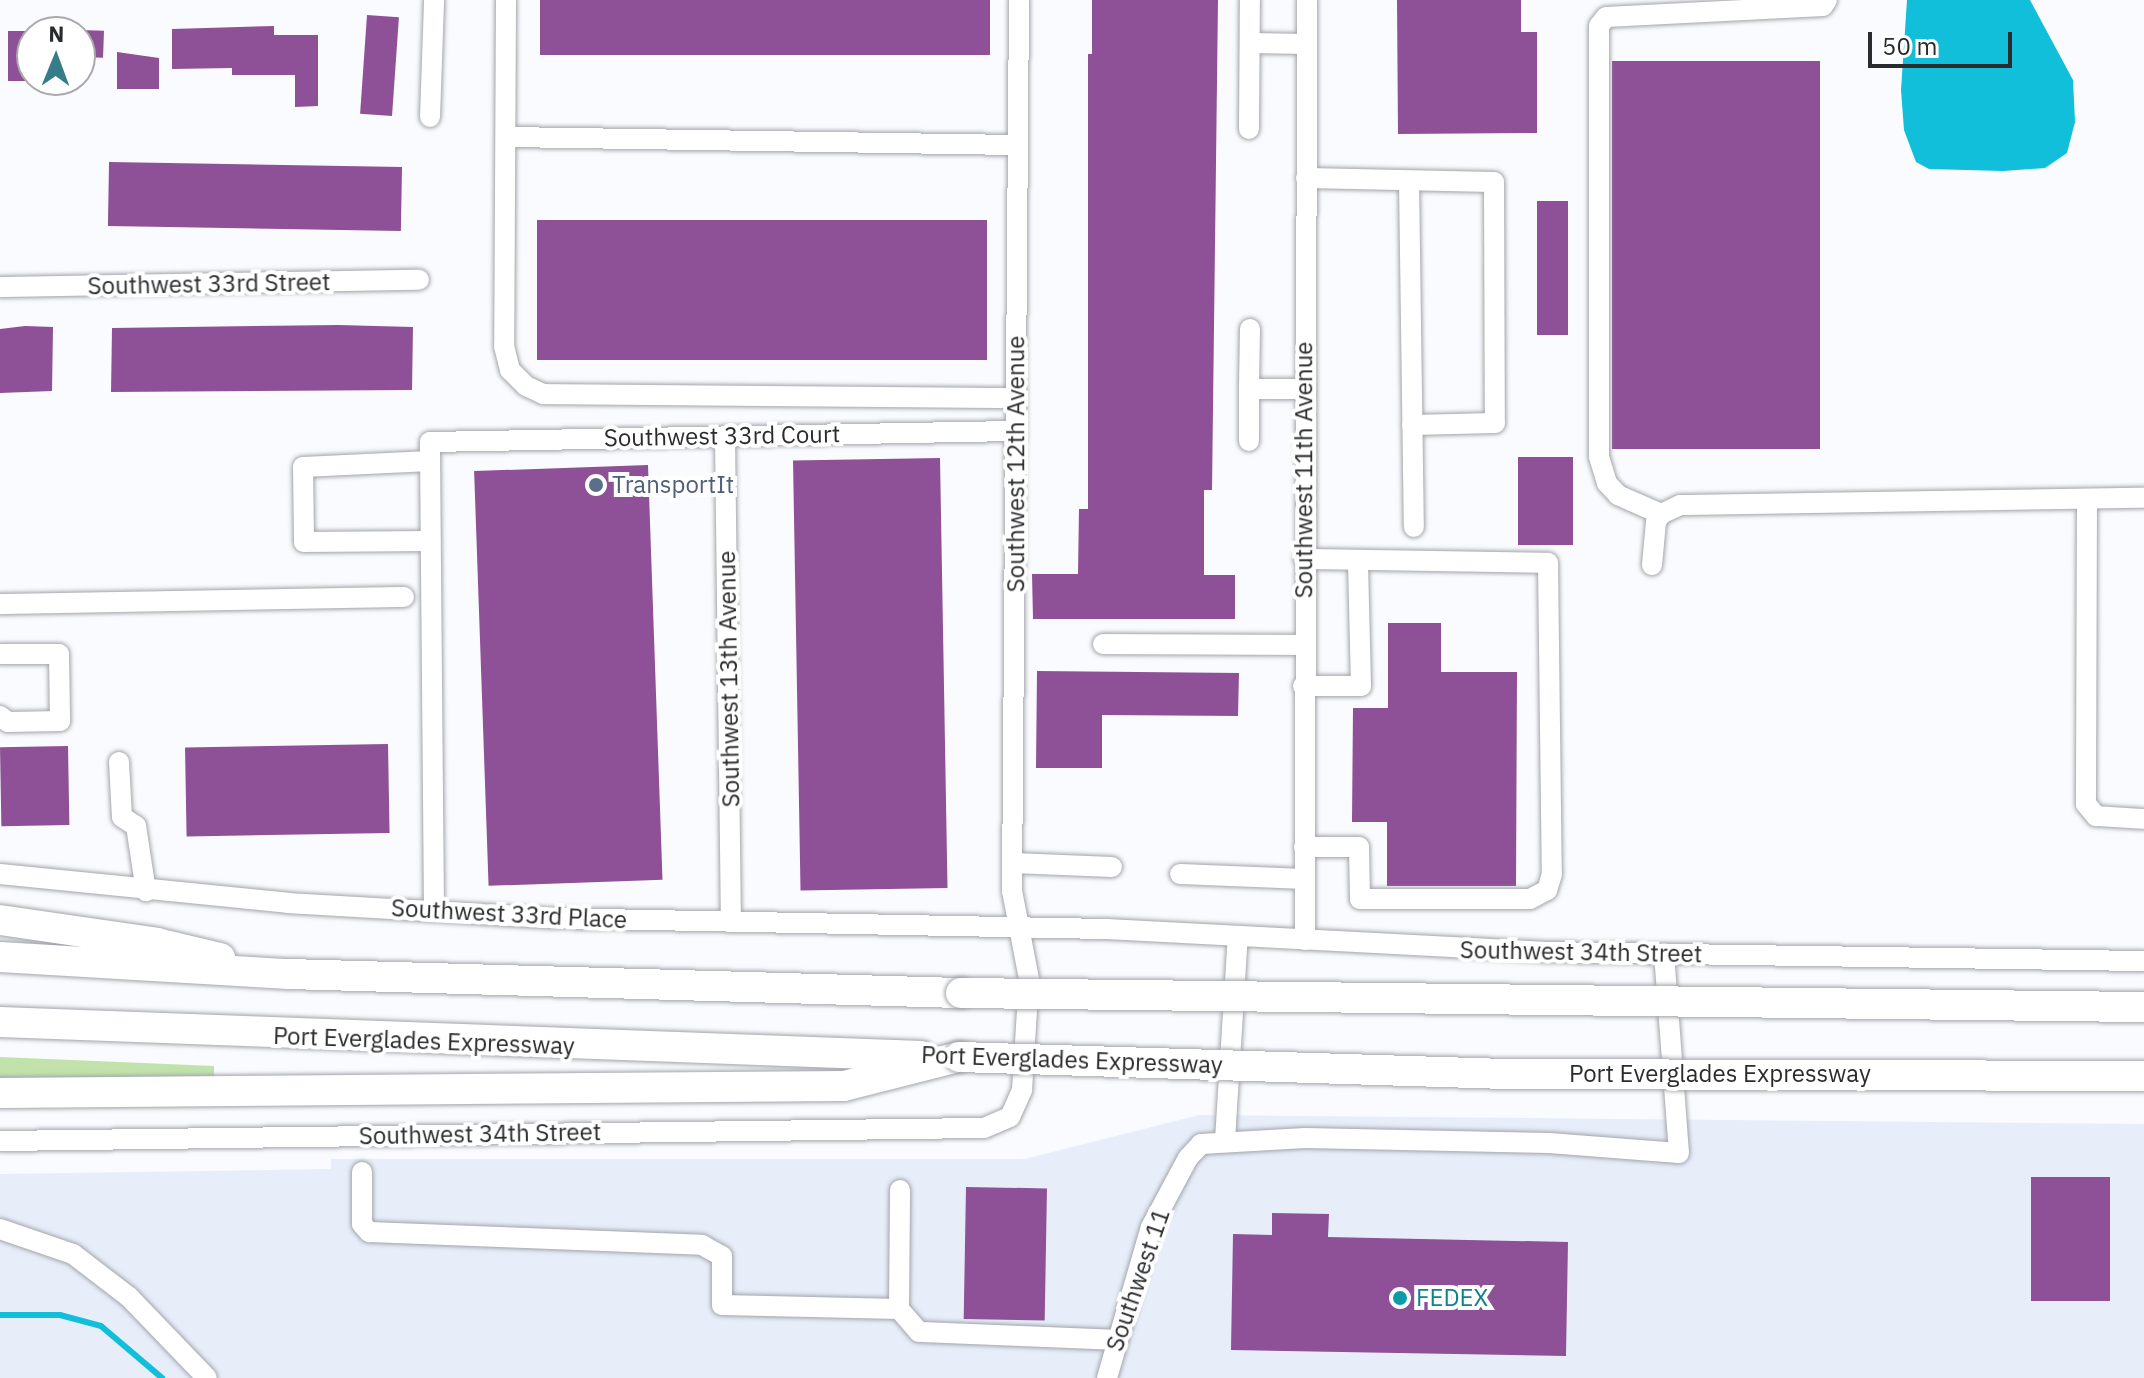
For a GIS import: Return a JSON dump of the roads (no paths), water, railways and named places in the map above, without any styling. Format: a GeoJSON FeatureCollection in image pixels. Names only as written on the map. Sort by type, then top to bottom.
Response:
{"type":"FeatureCollection","features":[{"type":"Feature","properties":{"kind":"highway"},"geometry":{"type":"LineString","coordinates":[[0,920],[157,943],[288,974]]}},
{"type":"Feature","properties":{"kind":"highway"},"geometry":{"type":"LineString","coordinates":[[0,957],[288,974],[961,993],[2144,1007]]}},
{"type":"Feature","properties":{"kind":"highway","name":"Port Everglades Expressway"},"geometry":{"type":"LineString","coordinates":[[0,1022],[483,1044],[1505,1074],[2144,1076]]}},
{"type":"Feature","properties":{"kind":"highway"},"geometry":{"type":"LineString","coordinates":[[0,1093],[844,1086],[959,1057]]}},
{"type":"Feature","properties":{"kind":"street"},"geometry":{"type":"LineString","coordinates":[[430,117],[434,0]]}},
{"type":"Feature","properties":{"kind":"street"},"geometry":{"type":"LineString","coordinates":[[506,0],[504,346],[510,370],[526,386],[543,394],[1016,398]]}},
{"type":"Feature","properties":{"kind":"street","name":"Southwest 12th Avenue"},"geometry":{"type":"LineString","coordinates":[[1019,0],[1013,863],[1019,928]]}},
{"type":"Feature","properties":{"kind":"street"},"geometry":{"type":"LineString","coordinates":[[1249,129],[1250,0]]}},
{"type":"Feature","properties":{"kind":"street","name":"Southwest 11th Avenue"},"geometry":{"type":"LineString","coordinates":[[1305,940],[1303,645],[1307,0]]}},
{"type":"Feature","properties":{"kind":"street"},"geometry":{"type":"LineString","coordinates":[[1827,0],[1823,6],[1606,8],[1599,26],[1596,64],[1599,456],[1607,483],[1618,495],[1661,514],[1699,504],[2144,498]]}},
{"type":"Feature","properties":{"kind":"street"},"geometry":{"type":"LineString","coordinates":[[1250,43],[1307,44]]}},
{"type":"Feature","properties":{"kind":"street"},"geometry":{"type":"LineString","coordinates":[[507,137],[1018,145]]}},
{"type":"Feature","properties":{"kind":"street"},"geometry":{"type":"LineString","coordinates":[[1306,178],[1494,182],[1495,423],[1412,425]]}},
{"type":"Feature","properties":{"kind":"street"},"geometry":{"type":"LineString","coordinates":[[1409,181],[1414,527]]}},
{"type":"Feature","properties":{"kind":"street","name":"Southwest 33rd Street"},"geometry":{"type":"LineString","coordinates":[[0,287],[419,280]]}},
{"type":"Feature","properties":{"kind":"street"},"geometry":{"type":"LineString","coordinates":[[1249,441],[1250,329]]}},
{"type":"Feature","properties":{"kind":"street"},"geometry":{"type":"LineString","coordinates":[[1249,389],[1305,389]]}},
{"type":"Feature","properties":{"kind":"street","name":"Southwest 33rd Court"},"geometry":{"type":"LineString","coordinates":[[430,541],[304,542],[303,467],[430,452],[725,436],[1015,431]]}},
{"type":"Feature","properties":{"kind":"street","name":"Southwest 13th Avenue"},"geometry":{"type":"LineString","coordinates":[[725,436],[731,922]]}},
{"type":"Feature","properties":{"kind":"street"},"geometry":{"type":"LineString","coordinates":[[430,452],[434,911]]}},
{"type":"Feature","properties":{"kind":"street"},"geometry":{"type":"LineString","coordinates":[[2087,500],[2086,804],[2096,816],[2144,819]]}},
{"type":"Feature","properties":{"kind":"street"},"geometry":{"type":"LineString","coordinates":[[1652,565],[1661,514]]}},
{"type":"Feature","properties":{"kind":"street"},"geometry":{"type":"LineString","coordinates":[[1304,559],[1548,563],[1552,874],[1547,890],[1530,899],[1360,899],[1359,847],[1304,847]]}},
{"type":"Feature","properties":{"kind":"street"},"geometry":{"type":"LineString","coordinates":[[1303,686],[1361,686],[1358,560]]}},
{"type":"Feature","properties":{"kind":"street"},"geometry":{"type":"LineString","coordinates":[[0,604],[404,597]]}},
{"type":"Feature","properties":{"kind":"street"},"geometry":{"type":"LineString","coordinates":[[1103,644],[1303,645]]}},
{"type":"Feature","properties":{"kind":"street"},"geometry":{"type":"LineString","coordinates":[[0,654],[59,654],[60,721],[8,722],[0,716]]}},
{"type":"Feature","properties":{"kind":"street"},"geometry":{"type":"LineString","coordinates":[[119,762],[122,817],[136,826],[146,891]]}},
{"type":"Feature","properties":{"kind":"street"},"geometry":{"type":"LineString","coordinates":[[1013,863],[1112,867]]}},
{"type":"Feature","properties":{"kind":"street","name":"Southwest 33rd Place"},"geometry":{"type":"LineString","coordinates":[[0,874],[146,891],[434,911],[1019,928]]}},
{"type":"Feature","properties":{"kind":"street"},"geometry":{"type":"LineString","coordinates":[[1180,874],[1305,879]]}},
{"type":"Feature","properties":{"kind":"street","name":"Southwest 34th Street"},"geometry":{"type":"LineString","coordinates":[[0,1141],[960,1128],[1002,1123],[1020,1101],[1029,979],[1019,928],[1664,954],[2144,961]]}},
{"type":"Feature","properties":{"kind":"street"},"geometry":{"type":"LineString","coordinates":[[1238,936],[1225,1140],[1549,1143],[1679,1153],[1664,954]]}},
{"type":"Feature","properties":{"kind":"street","name":"Southwest 11"},"geometry":{"type":"LineString","coordinates":[[1107,1378],[1151,1227],[1188,1158],[1201,1144],[1225,1140]]}},
{"type":"Feature","properties":{"kind":"street"},"geometry":{"type":"LineString","coordinates":[[362,1172],[362,1224],[369,1232],[702,1245],[722,1256],[722,1305],[899,1309]]}},
{"type":"Feature","properties":{"kind":"street"},"geometry":{"type":"LineString","coordinates":[[900,1190],[899,1309],[919,1332],[1116,1340]]}},
{"type":"Feature","properties":{"kind":"street"},"geometry":{"type":"LineString","coordinates":[[0,1229],[73,1254],[129,1297],[207,1378]]}},
{"type":"Feature","properties":{"kind":"water"},"geometry":{"type":"Polygon","coordinates":[[[1907,0],[2030,0],[2073,80],[2075,122],[2067,153],[2045,168],[2003,171],[1929,169],[1916,162],[1904,130],[1901,90],[1907,0]]]}},
{"type":"Feature","properties":{"kind":"waterway"},"geometry":{"type":"LineString","coordinates":[[0,1315],[60,1315],[101,1326],[162,1378]]}},
{"type":"Feature","properties":{"kind":"place","name":"TransportIt"},"geometry":{"type":"Point","coordinates":[596,485]}},
{"type":"Feature","properties":{"kind":"place","name":"FEDEX"},"geometry":{"type":"Point","coordinates":[1400,1298]}}]}
